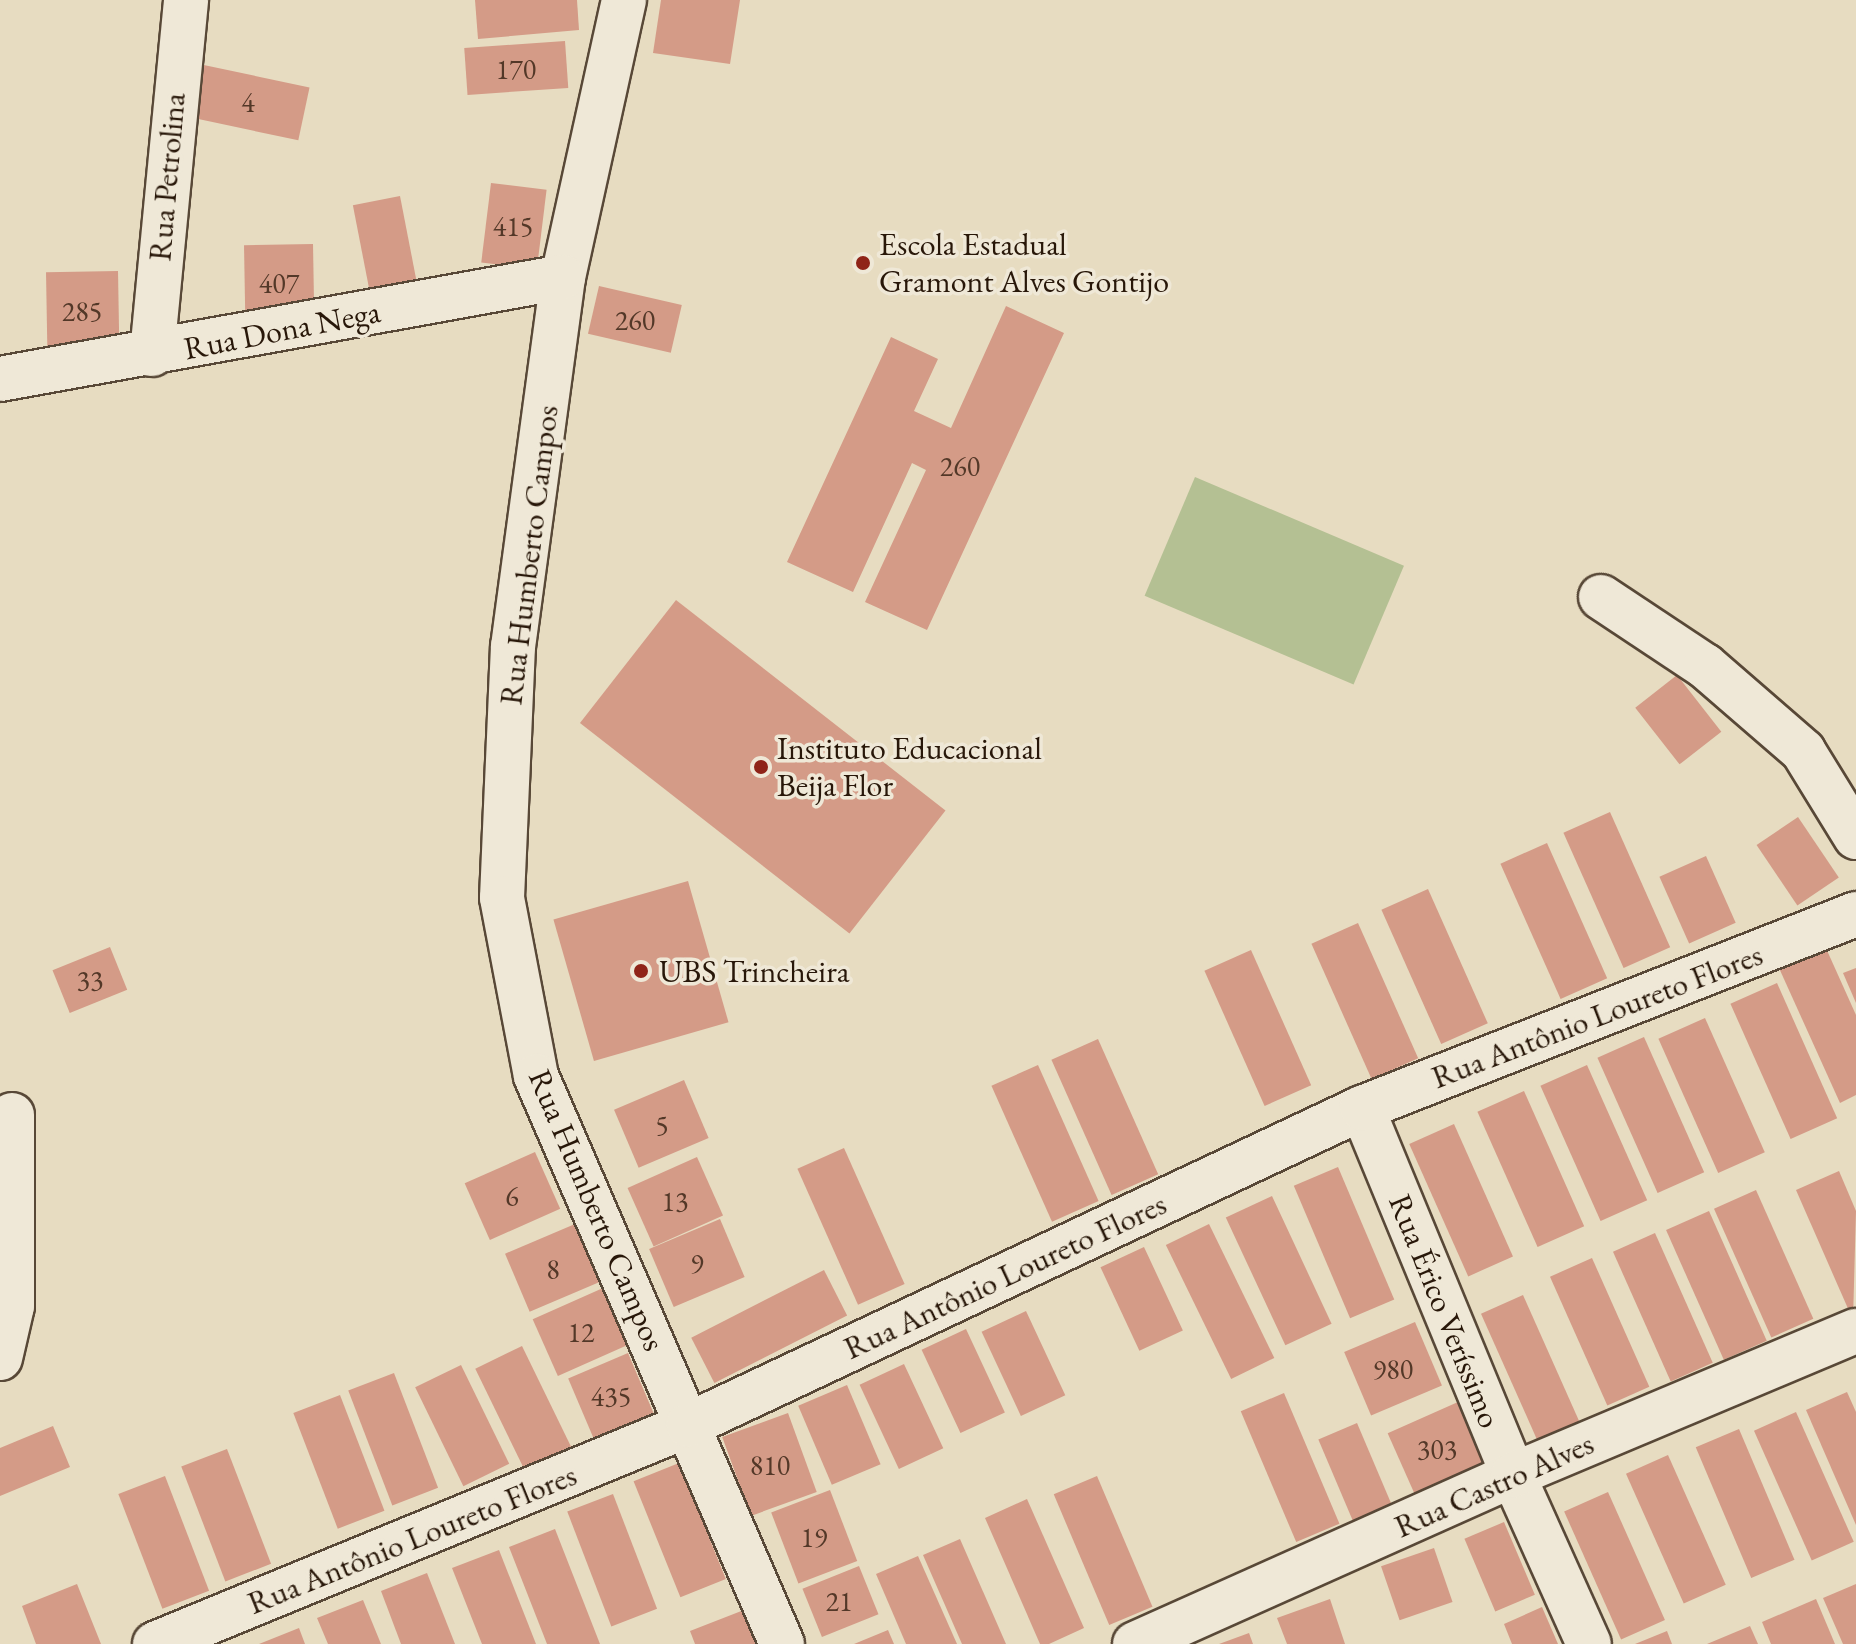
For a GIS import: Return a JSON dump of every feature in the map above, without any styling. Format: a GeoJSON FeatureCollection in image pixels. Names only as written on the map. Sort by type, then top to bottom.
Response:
{"type":"FeatureCollection","features":[{"type":"Feature","properties":{"kind":"street","name":"Rua Petrolina"},"geometry":{"type":"LineString","coordinates":[[152,354],[186,0]]}},
{"type":"Feature","properties":{"kind":"street","name":"Rua Humberto Campos"},"geometry":{"type":"LineString","coordinates":[[624,0],[563,277],[513,646],[502,898],[536,1076],[782,1644]]}},
{"type":"Feature","properties":{"kind":"street","name":"Rua Dona Nega"},"geometry":{"type":"LineString","coordinates":[[0,379],[152,354],[563,277]]}},
{"type":"Feature","properties":{"kind":"street"},"geometry":{"type":"LineString","coordinates":[[1601,597],[1705,666],[1803,751],[1856,837]]}},
{"type":"Feature","properties":{"kind":"street","name":"Rua Antônio Loureto Flores"},"geometry":{"type":"LineString","coordinates":[[155,1644],[688,1425],[1362,1108],[1856,914]]}},
{"type":"Feature","properties":{"kind":"street","name":"Rua Érico Veríssimo"},"geometry":{"type":"LineString","coordinates":[[1362,1108],[1513,1475],[1589,1644]]}},
{"type":"Feature","properties":{"kind":"street"},"geometry":{"type":"LineString","coordinates":[[0,1358],[12,1306],[12,1115]]}},
{"type":"Feature","properties":{"kind":"street","name":"Rua Castro Alves"},"geometry":{"type":"LineString","coordinates":[[1135,1644],[1513,1475],[1856,1331]]}},
{"type":"Feature","properties":{"kind":"green space"},"geometry":{"type":"Polygon","coordinates":[[[1195,477],[1404,566],[1354,684],[1145,596],[1195,477]]]}},
{"type":"Feature","properties":{"kind":"building"},"geometry":{"type":"Polygon","coordinates":[[[475,0],[577,0],[579,30],[478,39],[475,0]]]}},
{"type":"Feature","properties":{"kind":"building"},"geometry":{"type":"Polygon","coordinates":[[[661,0],[740,0],[730,64],[653,53],[661,0]]]}},
{"type":"Feature","properties":{"kind":"building"},"geometry":{"type":"Polygon","coordinates":[[[565,41],[568,88],[468,95],[464,48],[565,41]]]}},
{"type":"Feature","properties":{"kind":"building"},"geometry":{"type":"Polygon","coordinates":[[[199,64],[310,87],[298,140],[188,117],[199,64]]]}},
{"type":"Feature","properties":{"kind":"building"},"geometry":{"type":"Polygon","coordinates":[[[491,183],[547,190],[537,269],[481,262],[491,183]]]}},
{"type":"Feature","properties":{"kind":"building"},"geometry":{"type":"Polygon","coordinates":[[[400,196],[419,296],[372,305],[353,205],[400,196]]]}},
{"type":"Feature","properties":{"kind":"building"},"geometry":{"type":"Polygon","coordinates":[[[313,244],[314,320],[245,321],[244,245],[313,244]]]}},
{"type":"Feature","properties":{"kind":"building"},"geometry":{"type":"Polygon","coordinates":[[[118,271],[119,351],[47,352],[46,272],[118,271]]]}},
{"type":"Feature","properties":{"kind":"building"},"geometry":{"type":"Polygon","coordinates":[[[599,286],[682,305],[671,353],[588,334],[599,286]]]}},
{"type":"Feature","properties":{"kind":"building"},"geometry":{"type":"Polygon","coordinates":[[[1006,306],[1064,333],[927,630],[865,602],[926,470],[912,463],[853,592],[787,562],[891,337],[938,359],[914,411],[951,428],[1006,306]]]}},
{"type":"Feature","properties":{"kind":"building","name":"Instituto Educacional Beija Flor"},"geometry":{"type":"Polygon","coordinates":[[[676,600],[945,811],[849,933],[580,723],[676,600]]]}},
{"type":"Feature","properties":{"kind":"building"},"geometry":{"type":"Polygon","coordinates":[[[1677,675],[1721,732],[1680,764],[1635,708],[1677,675]]]}},
{"type":"Feature","properties":{"kind":"building"},"geometry":{"type":"Polygon","coordinates":[[[1610,812],[1670,947],[1624,968],[1563,833],[1610,812]]]}},
{"type":"Feature","properties":{"kind":"building"},"geometry":{"type":"Polygon","coordinates":[[[1798,817],[1839,878],[1797,905],[1757,845],[1798,817]]]}},
{"type":"Feature","properties":{"kind":"building"},"geometry":{"type":"Polygon","coordinates":[[[1547,843],[1607,978],[1561,999],[1500,864],[1547,843]]]}},
{"type":"Feature","properties":{"kind":"building"},"geometry":{"type":"Polygon","coordinates":[[[1706,856],[1736,923],[1689,943],[1659,877],[1706,856]]]}},
{"type":"Feature","properties":{"kind":"building","name":"UBS Trincheira"},"geometry":{"type":"Polygon","coordinates":[[[688,881],[729,1022],[594,1061],[553,920],[688,881]]]}},
{"type":"Feature","properties":{"kind":"building"},"geometry":{"type":"Polygon","coordinates":[[[1428,889],[1488,1023],[1441,1044],[1381,910],[1428,889]]]}},
{"type":"Feature","properties":{"kind":"building"},"geometry":{"type":"Polygon","coordinates":[[[1358,923],[1418,1058],[1372,1079],[1311,944],[1358,923]]]}},
{"type":"Feature","properties":{"kind":"building"},"geometry":{"type":"Polygon","coordinates":[[[1825,946],[1856,1015],[1856,1095],[1840,1103],[1779,968],[1825,946]]]}},
{"type":"Feature","properties":{"kind":"building"},"geometry":{"type":"Polygon","coordinates":[[[110,947],[127,990],[70,1013],[53,970],[110,947]]]}},
{"type":"Feature","properties":{"kind":"building"},"geometry":{"type":"Polygon","coordinates":[[[1251,950],[1311,1085],[1265,1106],[1204,971],[1251,950]]]}},
{"type":"Feature","properties":{"kind":"building"},"geometry":{"type":"Polygon","coordinates":[[[1856,968],[1856,1003],[1843,973],[1856,968]]]}},
{"type":"Feature","properties":{"kind":"building"},"geometry":{"type":"Polygon","coordinates":[[[1777,983],[1837,1118],[1791,1139],[1730,1004],[1777,983]]]}},
{"type":"Feature","properties":{"kind":"building"},"geometry":{"type":"Polygon","coordinates":[[[1705,1018],[1765,1152],[1718,1173],[1658,1039],[1705,1018]]]}},
{"type":"Feature","properties":{"kind":"building"},"geometry":{"type":"Polygon","coordinates":[[[1644,1037],[1704,1172],[1658,1193],[1597,1058],[1644,1037]]]}},
{"type":"Feature","properties":{"kind":"building"},"geometry":{"type":"Polygon","coordinates":[[[1098,1039],[1158,1174],[1112,1195],[1051,1060],[1098,1039]]]}},
{"type":"Feature","properties":{"kind":"building"},"geometry":{"type":"Polygon","coordinates":[[[1038,1065],[1099,1201],[1052,1222],[991,1086],[1038,1065]]]}},
{"type":"Feature","properties":{"kind":"building"},"geometry":{"type":"Polygon","coordinates":[[[1587,1065],[1647,1200],[1601,1221],[1540,1086],[1587,1065]]]}},
{"type":"Feature","properties":{"kind":"building"},"geometry":{"type":"Polygon","coordinates":[[[684,1080],[709,1138],[639,1168],[614,1110],[684,1080]]]}},
{"type":"Feature","properties":{"kind":"building"},"geometry":{"type":"Polygon","coordinates":[[[1524,1091],[1584,1226],[1538,1247],[1477,1112],[1524,1091]]]}},
{"type":"Feature","properties":{"kind":"building"},"geometry":{"type":"Polygon","coordinates":[[[1454,1124],[1513,1256],[1468,1276],[1409,1144],[1454,1124]]]}},
{"type":"Feature","properties":{"kind":"building"},"geometry":{"type":"Polygon","coordinates":[[[844,1148],[905,1284],[858,1305],[797,1169],[844,1148]]]}},
{"type":"Feature","properties":{"kind":"building"},"geometry":{"type":"Polygon","coordinates":[[[535,1152],[560,1209],[490,1240],[465,1183],[535,1152]]]}},
{"type":"Feature","properties":{"kind":"building"},"geometry":{"type":"Polygon","coordinates":[[[697,1157],[723,1215],[654,1246],[628,1188],[697,1157]]]}},
{"type":"Feature","properties":{"kind":"building"},"geometry":{"type":"Polygon","coordinates":[[[1338,1167],[1394,1300],[1350,1318],[1294,1186],[1338,1167]]]}},
{"type":"Feature","properties":{"kind":"building"},"geometry":{"type":"Polygon","coordinates":[[[1839,1171],[1856,1211],[1853,1320],[1796,1190],[1839,1171]]]}},
{"type":"Feature","properties":{"kind":"building"},"geometry":{"type":"Polygon","coordinates":[[[1756,1190],[1813,1319],[1771,1338],[1714,1209],[1756,1190]]]}},
{"type":"Feature","properties":{"kind":"building"},"geometry":{"type":"Polygon","coordinates":[[[1272,1196],[1332,1324],[1285,1345],[1226,1218],[1272,1196]]]}},
{"type":"Feature","properties":{"kind":"building"},"geometry":{"type":"Polygon","coordinates":[[[1709,1211],[1767,1341],[1724,1360],[1666,1230],[1709,1211]]]}},
{"type":"Feature","properties":{"kind":"building"},"geometry":{"type":"Polygon","coordinates":[[[720,1219],[745,1277],[674,1307],[649,1249],[720,1219]]]}},
{"type":"Feature","properties":{"kind":"building"},"geometry":{"type":"Polygon","coordinates":[[[575,1224],[600,1282],[530,1312],[505,1254],[575,1224]]]}},
{"type":"Feature","properties":{"kind":"building"},"geometry":{"type":"Polygon","coordinates":[[[1209,1224],[1274,1358],[1231,1379],[1166,1245],[1209,1224]]]}},
{"type":"Feature","properties":{"kind":"building"},"geometry":{"type":"Polygon","coordinates":[[[1655,1233],[1713,1363],[1671,1381],[1613,1252],[1655,1233]]]}},
{"type":"Feature","properties":{"kind":"building"},"geometry":{"type":"Polygon","coordinates":[[[1144,1247],[1183,1330],[1139,1351],[1100,1267],[1144,1247]]]}},
{"type":"Feature","properties":{"kind":"building"},"geometry":{"type":"Polygon","coordinates":[[[1592,1258],[1649,1387],[1607,1406],[1550,1277],[1592,1258]]]}},
{"type":"Feature","properties":{"kind":"building"},"geometry":{"type":"Polygon","coordinates":[[[824,1270],[847,1315],[714,1383],[691,1338],[824,1270]]]}},
{"type":"Feature","properties":{"kind":"building"},"geometry":{"type":"Polygon","coordinates":[[[603,1288],[628,1345],[558,1376],[533,1319],[603,1288]]]}},
{"type":"Feature","properties":{"kind":"building"},"geometry":{"type":"Polygon","coordinates":[[[1523,1295],[1581,1425],[1539,1443],[1481,1314],[1523,1295]]]}},
{"type":"Feature","properties":{"kind":"building"},"geometry":{"type":"Polygon","coordinates":[[[1026,1311],[1065,1395],[1021,1416],[982,1332],[1026,1311]]]}},
{"type":"Feature","properties":{"kind":"building"},"geometry":{"type":"Polygon","coordinates":[[[1415,1322],[1442,1386],[1371,1416],[1344,1352],[1415,1322]]]}},
{"type":"Feature","properties":{"kind":"building"},"geometry":{"type":"Polygon","coordinates":[[[966,1329],[1005,1412],[960,1433],[922,1350],[966,1329]]]}},
{"type":"Feature","properties":{"kind":"building"},"geometry":{"type":"Polygon","coordinates":[[[522,1346],[571,1447],[524,1469],[475,1369],[522,1346]]]}},
{"type":"Feature","properties":{"kind":"building"},"geometry":{"type":"Polygon","coordinates":[[[628,1353],[653,1413],[594,1438],[568,1378],[628,1353]]]}},
{"type":"Feature","properties":{"kind":"building"},"geometry":{"type":"Polygon","coordinates":[[[904,1364],[943,1448],[899,1469],[860,1385],[904,1364]]]}},
{"type":"Feature","properties":{"kind":"building"},"geometry":{"type":"Polygon","coordinates":[[[461,1365],[509,1464],[463,1486],[415,1387],[461,1365]]]}},
{"type":"Feature","properties":{"kind":"building"},"geometry":{"type":"Polygon","coordinates":[[[394,1373],[438,1488],[392,1505],[348,1391],[394,1373]]]}},
{"type":"Feature","properties":{"kind":"building"},"geometry":{"type":"Polygon","coordinates":[[[847,1385],[881,1464],[832,1485],[798,1406],[847,1385]]]}},
{"type":"Feature","properties":{"kind":"building"},"geometry":{"type":"Polygon","coordinates":[[[1847,1392],[1856,1412],[1856,1525],[1806,1410],[1847,1392]]]}},
{"type":"Feature","properties":{"kind":"building"},"geometry":{"type":"Polygon","coordinates":[[[1284,1393],[1339,1524],[1296,1542],[1241,1411],[1284,1393]]]}},
{"type":"Feature","properties":{"kind":"building"},"geometry":{"type":"Polygon","coordinates":[[[340,1395],[384,1511],[338,1529],[293,1413],[340,1395]]]}},
{"type":"Feature","properties":{"kind":"building"},"geometry":{"type":"Polygon","coordinates":[[[1458,1402],[1486,1464],[1415,1495],[1388,1433],[1458,1402]]]}},
{"type":"Feature","properties":{"kind":"building"},"geometry":{"type":"Polygon","coordinates":[[[1796,1412],[1854,1542],[1812,1560],[1754,1431],[1796,1412]]]}},
{"type":"Feature","properties":{"kind":"building"},"geometry":{"type":"Polygon","coordinates":[[[788,1413],[817,1492],[751,1516],[722,1437],[788,1413]]]}},
{"type":"Feature","properties":{"kind":"building"},"geometry":{"type":"Polygon","coordinates":[[[1357,1423],[1394,1510],[1355,1526],[1318,1439],[1357,1423]]]}},
{"type":"Feature","properties":{"kind":"building"},"geometry":{"type":"Polygon","coordinates":[[[53,1426],[70,1467],[0,1496],[0,1448],[53,1426]]]}},
{"type":"Feature","properties":{"kind":"building"},"geometry":{"type":"Polygon","coordinates":[[[1739,1429],[1794,1560],[1751,1578],[1696,1447],[1739,1429]]]}},
{"type":"Feature","properties":{"kind":"building"},"geometry":{"type":"Polygon","coordinates":[[[227,1449],[271,1564],[225,1581],[181,1467],[227,1449]]]}},
{"type":"Feature","properties":{"kind":"building"},"geometry":{"type":"Polygon","coordinates":[[[1668,1455],[1726,1585],[1684,1603],[1626,1474],[1668,1455]]]}},
{"type":"Feature","properties":{"kind":"building"},"geometry":{"type":"Polygon","coordinates":[[[679,1463],[726,1579],[680,1597],[634,1481],[679,1463]]]}},
{"type":"Feature","properties":{"kind":"building"},"geometry":{"type":"Polygon","coordinates":[[[165,1476],[209,1591],[162,1609],[118,1494],[165,1476]]]}},
{"type":"Feature","properties":{"kind":"building"},"geometry":{"type":"Polygon","coordinates":[[[1097,1476],[1152,1607],[1109,1625],[1054,1494],[1097,1476]]]}},
{"type":"Feature","properties":{"kind":"building"},"geometry":{"type":"Polygon","coordinates":[[[830,1490],[857,1561],[798,1584],[771,1513],[830,1490]]]}},
{"type":"Feature","properties":{"kind":"building"},"geometry":{"type":"Polygon","coordinates":[[[1608,1492],[1665,1620],[1621,1639],[1564,1512],[1608,1492]]]}},
{"type":"Feature","properties":{"kind":"building"},"geometry":{"type":"Polygon","coordinates":[[[613,1494],[657,1609],[611,1626],[567,1512],[613,1494]]]}},
{"type":"Feature","properties":{"kind":"building"},"geometry":{"type":"Polygon","coordinates":[[[1027,1499],[1084,1628],[1049,1644],[1040,1644],[985,1518],[1027,1499]]]}},
{"type":"Feature","properties":{"kind":"building"},"geometry":{"type":"Polygon","coordinates":[[[1504,1522],[1535,1595],[1495,1612],[1464,1539],[1504,1522]]]}},
{"type":"Feature","properties":{"kind":"building"},"geometry":{"type":"Polygon","coordinates":[[[555,1529],[600,1644],[547,1644],[509,1547],[555,1529]]]}},
{"type":"Feature","properties":{"kind":"building"},"geometry":{"type":"Polygon","coordinates":[[[960,1539],[1006,1644],[962,1644],[923,1555],[960,1539]]]}},
{"type":"Feature","properties":{"kind":"building"},"geometry":{"type":"Polygon","coordinates":[[[1434,1548],[1453,1602],[1400,1620],[1381,1566],[1434,1548]]]}},
{"type":"Feature","properties":{"kind":"building"},"geometry":{"type":"Polygon","coordinates":[[[499,1550],[536,1644],[482,1644],[452,1568],[499,1550]]]}},
{"type":"Feature","properties":{"kind":"building"},"geometry":{"type":"Polygon","coordinates":[[[918,1556],[957,1644],[906,1644],[876,1574],[918,1556]]]}},
{"type":"Feature","properties":{"kind":"building"},"geometry":{"type":"Polygon","coordinates":[[[859,1566],[878,1614],[822,1637],[802,1589],[859,1566]]]}},
{"type":"Feature","properties":{"kind":"building"},"geometry":{"type":"Polygon","coordinates":[[[427,1573],[455,1644],[401,1644],[381,1591],[427,1573]]]}},
{"type":"Feature","properties":{"kind":"building"},"geometry":{"type":"Polygon","coordinates":[[[77,1584],[101,1644],[36,1644],[22,1606],[77,1584]]]}},
{"type":"Feature","properties":{"kind":"building"},"geometry":{"type":"Polygon","coordinates":[[[1856,1584],[1856,1644],[1843,1644],[1823,1598],[1856,1584]]]}},
{"type":"Feature","properties":{"kind":"building"},"geometry":{"type":"Polygon","coordinates":[[[1330,1599],[1345,1644],[1287,1644],[1277,1618],[1330,1599]]]}},
{"type":"Feature","properties":{"kind":"building"},"geometry":{"type":"Polygon","coordinates":[[[1816,1599],[1835,1644],[1771,1644],[1762,1622],[1816,1599]]]}},
{"type":"Feature","properties":{"kind":"building"},"geometry":{"type":"Polygon","coordinates":[[[363,1600],[381,1644],[328,1644],[317,1618],[363,1600]]]}},
{"type":"Feature","properties":{"kind":"building"},"geometry":{"type":"Polygon","coordinates":[[[1542,1607],[1558,1644],[1512,1644],[1504,1624],[1542,1607]]]}},
{"type":"Feature","properties":{"kind":"building"},"geometry":{"type":"Polygon","coordinates":[[[749,1608],[763,1644],[695,1644],[690,1631],[749,1608]]]}},
{"type":"Feature","properties":{"kind":"building"},"geometry":{"type":"Polygon","coordinates":[[[1750,1626],[1758,1644],[1707,1644],[1750,1626]]]}},
{"type":"Feature","properties":{"kind":"building"},"geometry":{"type":"Polygon","coordinates":[[[299,1628],[305,1644],[259,1644],[299,1628]]]}},
{"type":"Feature","properties":{"kind":"building"},"geometry":{"type":"Polygon","coordinates":[[[888,1630],[894,1644],[854,1644],[888,1630]]]}},
{"type":"Feature","properties":{"kind":"building"},"geometry":{"type":"Polygon","coordinates":[[[1667,1631],[1672,1644],[1635,1644],[1667,1631]]]}},
{"type":"Feature","properties":{"kind":"building"},"geometry":{"type":"Polygon","coordinates":[[[1249,1633],[1253,1644],[1219,1644],[1249,1633]]]}},
{"type":"Feature","properties":{"kind":"place","name":"Escola Estadual Gramont Alves Gontijo"},"geometry":{"type":"Point","coordinates":[863,263]}},
{"type":"Feature","properties":{"kind":"place","name":"Instituto Educacional Beija Flor"},"geometry":{"type":"Point","coordinates":[761,767]}},
{"type":"Feature","properties":{"kind":"place","name":"UBS Trincheira"},"geometry":{"type":"Point","coordinates":[641,971]}}]}
